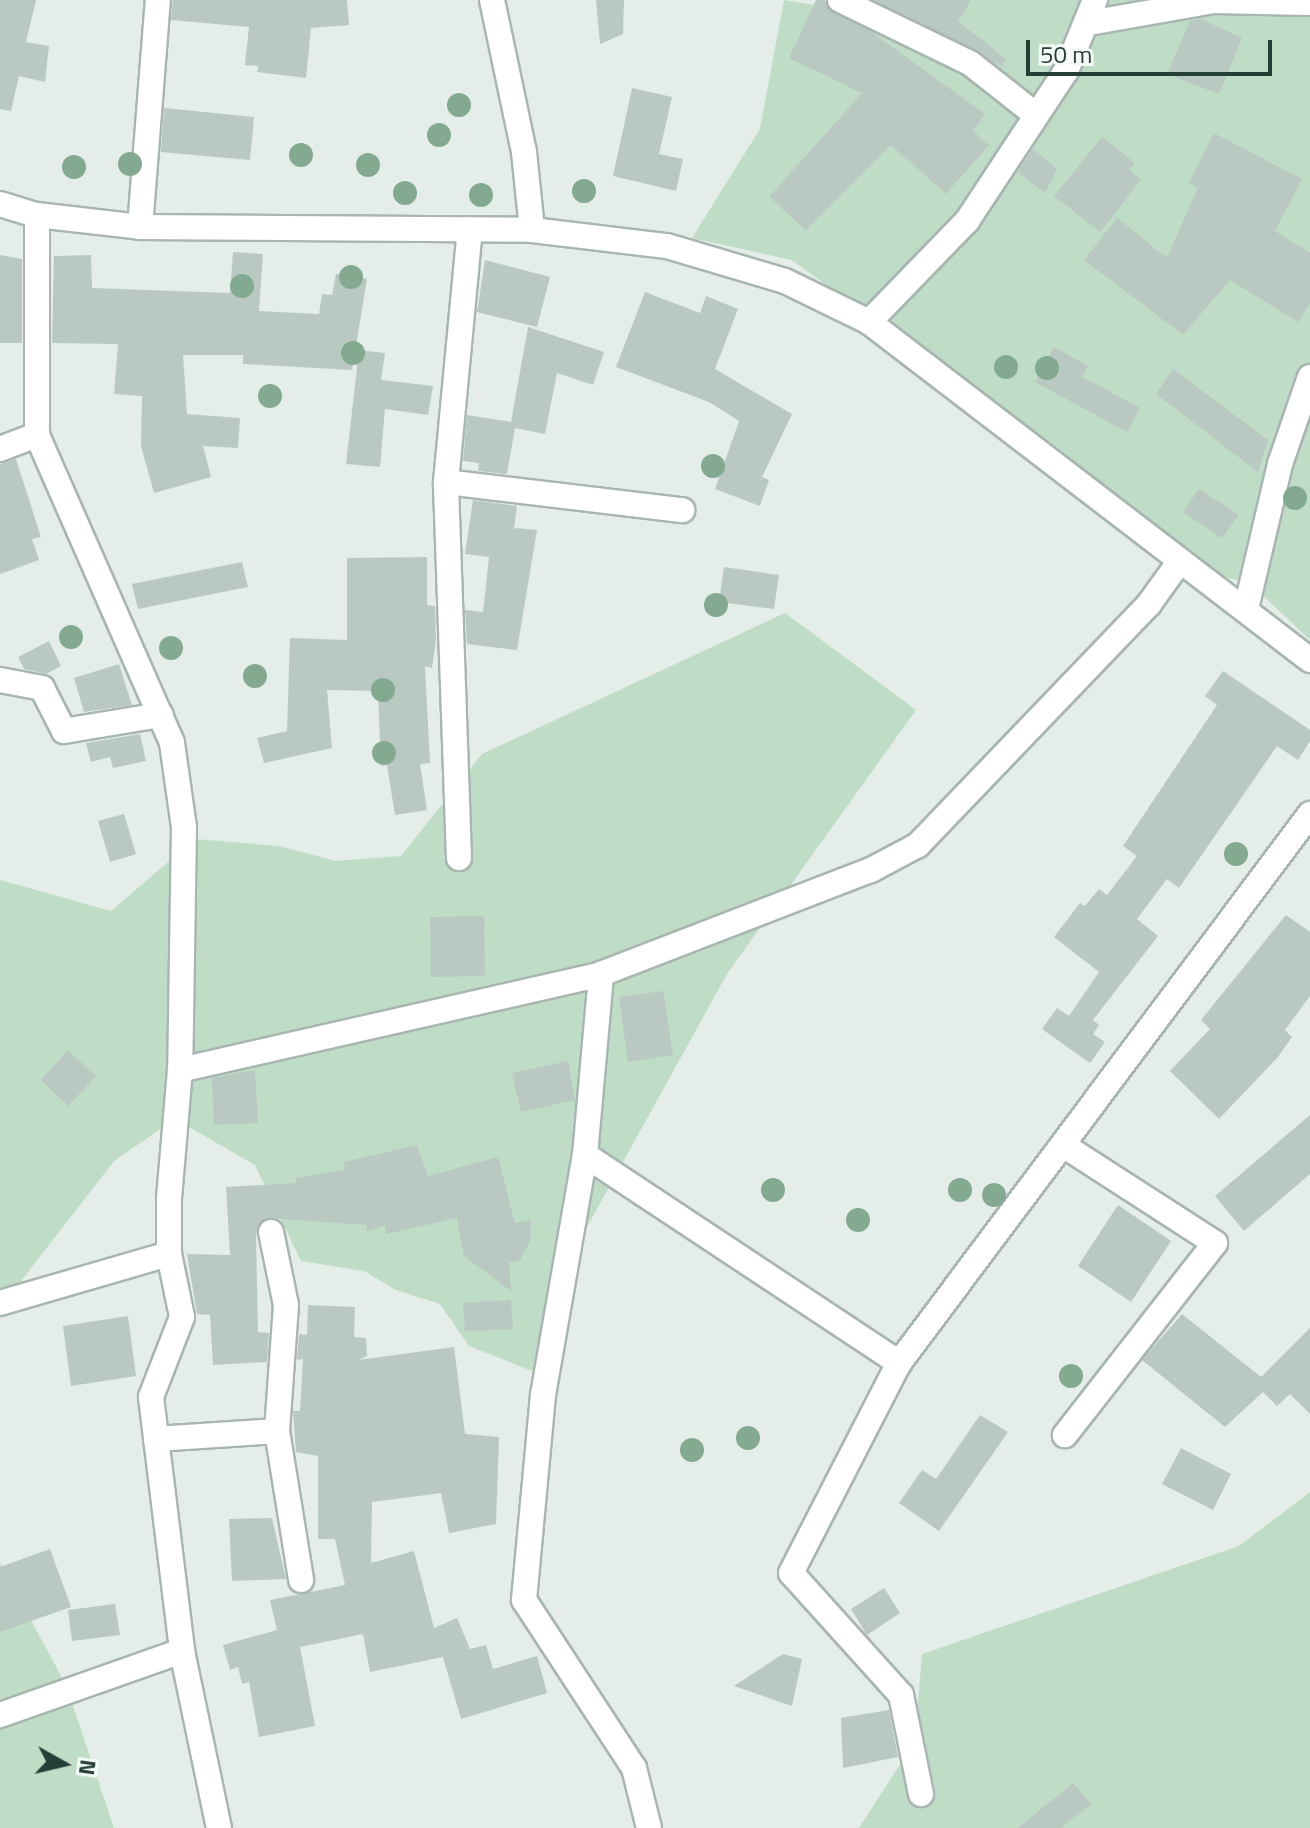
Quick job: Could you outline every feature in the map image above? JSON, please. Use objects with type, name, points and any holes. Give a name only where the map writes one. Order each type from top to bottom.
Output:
[{"type":"street","points":[[140,227],[158,0]]},
{"type":"street","points":[[492,0],[524,152],[532,230]]},
{"type":"street","points":[[840,0],[970,63],[1036,115]]},
{"type":"street","points":[[869,322],[967,221],[1036,115],[1092,11],[1214,1],[1310,3]]},
{"type":"street","points":[[0,204],[37,215],[140,227],[532,230],[667,246],[785,281],[869,322],[1310,660]]},
{"type":"street","points":[[37,215],[37,435],[172,743],[184,827],[180,1070],[169,1254],[182,1317],[151,1397],[182,1651],[219,1828]]},
{"type":"street","points":[[459,858],[446,482],[470,229]]},
{"type":"street","points":[[1246,609],[1280,464],[1310,377]]},
{"type":"street","points":[[0,449],[37,435]]},
{"type":"street","points":[[446,482],[682,510]]},
{"type":"street","points":[[180,1070],[601,974],[871,870],[918,845],[957,812],[985,774],[1149,604],[1180,561]]},
{"type":"street","points":[[0,680],[42,688],[64,731],[161,715]]},
{"type":"street","points":[[921,1794],[901,1695],[791,1573],[899,1363],[1310,814]]},
{"type":"street","points":[[601,974],[585,1155],[543,1395],[524,1600],[634,1768],[649,1828]]},
{"type":"street","points":[[1063,1145],[1215,1243],[1065,1435]]},
{"type":"street","points":[[585,1155],[899,1363]]},
{"type":"street","points":[[271,1232],[286,1305],[277,1431],[301,1580]]},
{"type":"street","points":[[0,1303],[169,1254]]},
{"type":"street","points":[[156,1439],[277,1431]]},
{"type":"street","points":[[0,1715],[182,1651]]},
{"type":"green space","points":[[784,0],[833,8],[837,0],[1310,0],[1310,640],[1251,584],[1225,577],[792,260],[692,238],[760,129]]},
{"type":"green space","points":[[785,613],[916,710],[727,974],[576,1247],[542,1375],[469,1346],[440,1304],[396,1290],[364,1271],[301,1261],[255,1165],[175,1119],[114,1161],[0,1308],[0,880],[111,911],[195,839],[279,846],[336,861],[401,856],[482,754]]},
{"type":"green space","points":[[1310,1492],[1310,1828],[859,1828],[915,1741],[922,1654],[1239,1546]]},
{"type":"green space","points":[[0,1563],[66,1685],[114,1828],[0,1828]]},
{"type":"building","points":[[0,0],[36,0],[26,42],[49,46],[45,82],[19,76],[11,111],[0,109]]},
{"type":"building","points":[[173,0],[347,0],[349,25],[311,28],[306,78],[257,72],[258,66],[245,65],[249,27],[171,20]]},
{"type":"building","points":[[596,0],[624,0],[623,34],[600,44]]},
{"type":"building","points":[[816,0],[825,0],[833,13],[870,31],[985,114],[973,131],[989,145],[946,194],[891,145],[806,230],[769,197],[862,93],[789,58]]},
{"type":"building","points":[[874,0],[971,0],[958,21],[1006,59],[1002,66],[993,62]]},
{"type":"building","points":[[1201,19],[1242,38],[1219,94],[1167,74],[1190,21]]},
{"type":"building","points":[[632,88],[672,97],[659,154],[683,159],[676,191],[613,176]]},
{"type":"building","points":[[164,108],[254,117],[250,160],[161,152]]},
{"type":"building","points":[[1214,133],[1302,179],[1275,231],[1310,253],[1310,303],[1298,322],[1230,280],[1183,335],[1084,260],[1117,218],[1167,258],[1198,188],[1189,183]]},
{"type":"building","points":[[1102,137],[1135,163],[1129,170],[1141,180],[1100,232],[1054,196]]},
{"type":"building","points":[[1033,149],[1057,169],[1045,193],[1018,172]]},
{"type":"building","points":[[233,252],[263,254],[259,311],[319,314],[322,294],[332,295],[336,274],[367,279],[352,370],[243,364],[243,355],[183,355],[187,414],[240,418],[238,448],[203,446],[211,477],[154,493],[141,446],[142,396],[114,394],[118,344],[52,343],[54,256],[91,255],[92,288],[230,293]]},
{"type":"building","points":[[0,255],[22,259],[22,343],[0,343]]},
{"type":"building","points":[[485,260],[550,277],[537,327],[477,312]]},
{"type":"building","points":[[645,292],[700,313],[706,296],[738,309],[715,369],[792,414],[762,477],[769,480],[760,506],[715,489],[739,421],[709,402],[616,367]]},
{"type":"building","points":[[528,327],[604,352],[593,385],[557,373],[545,434],[515,428],[507,474],[478,471],[479,463],[463,461],[467,415],[511,422]]},
{"type":"building","points":[[1054,347],[1088,366],[1082,377],[1140,408],[1127,432],[1035,382]]},
{"type":"building","points":[[359,350],[385,353],[381,380],[433,386],[428,415],[385,409],[380,467],[346,464]]},
{"type":"building","points":[[1173,369],[1268,440],[1258,472],[1156,394]]},
{"type":"building","points":[[16,459],[41,537],[32,539],[39,560],[0,574],[0,464]]},
{"type":"building","points":[[1199,489],[1239,515],[1222,538],[1183,512]]},
{"type":"building","points":[[473,500],[517,506],[514,528],[537,530],[517,650],[467,644],[465,610],[483,612],[489,557],[465,554]]},
{"type":"building","points":[[427,557],[427,605],[435,606],[436,640],[432,668],[425,666],[430,763],[420,764],[427,810],[395,815],[387,765],[381,766],[378,691],[327,690],[332,748],[264,763],[257,738],[287,731],[290,638],[347,640],[347,558]]},
{"type":"building","points":[[242,562],[248,587],[138,609],[132,584]]},
{"type":"building","points":[[724,567],[779,575],[774,609],[719,602]]},
{"type":"building","points":[[49,641],[61,666],[46,674],[24,669],[18,657]]},
{"type":"building","points":[[119,664],[132,705],[84,712],[74,678]]},
{"type":"building","points":[[1223,671],[1310,730],[1310,741],[1298,760],[1277,746],[1179,888],[1167,879],[1137,919],[1158,936],[1093,1020],[1099,1025],[1093,1034],[1105,1042],[1090,1063],[1042,1029],[1057,1008],[1069,1016],[1099,972],[1054,937],[1080,903],[1085,906],[1099,889],[1107,895],[1137,856],[1123,846],[1217,705],[1205,696]]},
{"type":"building","points":[[140,734],[146,761],[113,768],[110,757],[91,762],[86,743]]},
{"type":"building","points":[[124,814],[136,854],[110,862],[98,821]]},
{"type":"building","points":[[1286,915],[1310,932],[1310,996],[1285,1030],[1292,1037],[1278,1057],[1219,1119],[1170,1071],[1210,1029],[1201,1020]]},
{"type":"building","points":[[484,916],[485,976],[431,977],[430,917]]},
{"type":"building","points":[[663,991],[673,1055],[628,1062],[619,997]]},
{"type":"building","points":[[68,1050],[96,1076],[68,1106],[41,1080]]},
{"type":"building","points":[[568,1061],[575,1100],[521,1112],[512,1073]]},
{"type":"building","points":[[255,1070],[258,1123],[214,1125],[212,1078]]},
{"type":"building","points":[[1310,1115],[1310,1174],[1244,1231],[1215,1196]]},
{"type":"building","points":[[417,1145],[428,1176],[498,1157],[515,1223],[531,1220],[531,1239],[520,1260],[509,1263],[511,1291],[464,1256],[457,1218],[386,1234],[385,1226],[367,1231],[366,1225],[267,1218],[256,1234],[258,1332],[269,1333],[267,1362],[213,1365],[210,1315],[197,1314],[187,1254],[230,1255],[226,1187],[296,1183],[296,1178],[345,1170],[343,1162]]},
{"type":"building","points":[[1118,1205],[1171,1241],[1131,1302],[1078,1266]]},
{"type":"building","points":[[511,1300],[513,1329],[465,1331],[463,1303]]},
{"type":"building","points":[[308,1305],[355,1307],[354,1337],[366,1338],[367,1356],[358,1360],[454,1347],[465,1434],[499,1437],[496,1524],[449,1533],[441,1493],[372,1502],[371,1563],[414,1551],[434,1628],[457,1618],[470,1649],[486,1645],[493,1669],[537,1656],[547,1693],[461,1719],[443,1657],[370,1672],[363,1634],[300,1647],[315,1726],[259,1737],[249,1682],[242,1684],[238,1667],[230,1670],[223,1645],[277,1630],[270,1600],[345,1585],[335,1539],[318,1539],[318,1456],[296,1452],[293,1411],[300,1411],[303,1359],[297,1360],[299,1334],[307,1335]]},
{"type":"building","points":[[1182,1314],[1261,1377],[1310,1328],[1310,1414],[1290,1394],[1277,1406],[1263,1392],[1225,1427],[1142,1360]]},
{"type":"building","points":[[128,1316],[136,1376],[71,1386],[63,1326]]},
{"type":"building","points":[[980,1415],[1008,1432],[939,1531],[899,1503],[922,1470],[936,1479]]},
{"type":"building","points":[[1181,1448],[1231,1474],[1213,1510],[1162,1484]]},
{"type":"building","points":[[272,1518],[286,1579],[232,1581],[229,1519]]},
{"type":"building","points":[[50,1549],[71,1607],[0,1632],[0,1567]]},
{"type":"building","points":[[884,1588],[900,1613],[867,1635],[851,1609]]},
{"type":"building","points":[[115,1604],[120,1635],[72,1641],[68,1610]]},
{"type":"building","points":[[783,1654],[802,1659],[792,1706],[734,1686]]},
{"type":"building","points":[[889,1710],[898,1757],[843,1768],[841,1718]]},
{"type":"building","points":[[1073,1783],[1091,1804],[1061,1828],[1018,1828]]}]
